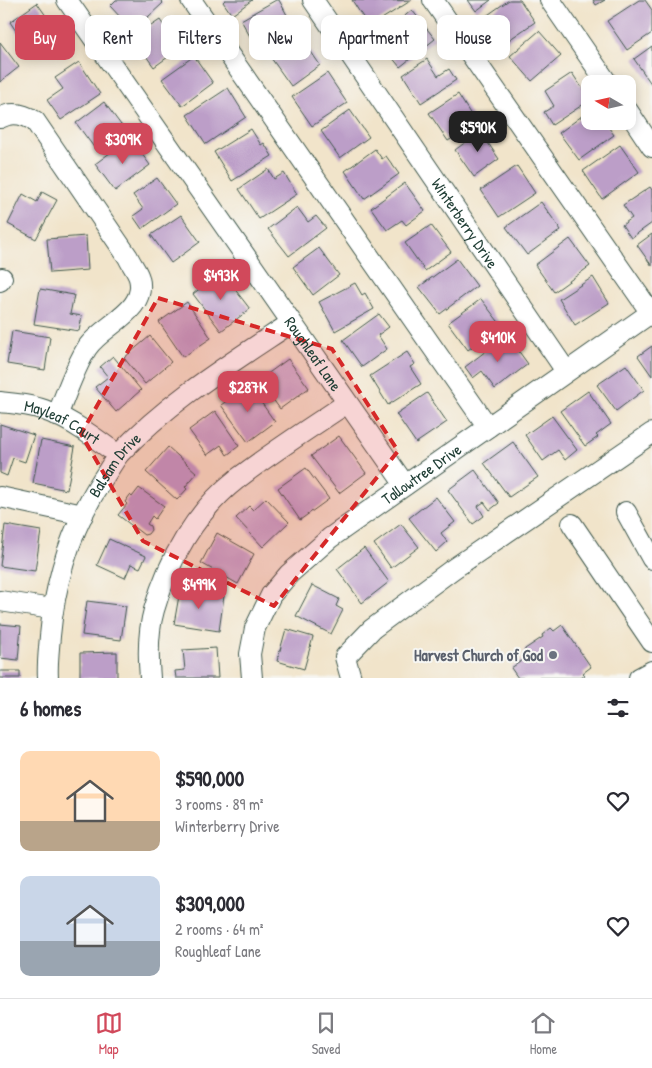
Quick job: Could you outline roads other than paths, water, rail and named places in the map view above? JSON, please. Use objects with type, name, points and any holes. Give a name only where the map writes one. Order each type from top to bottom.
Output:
[{"type":"street","name":"Roughleaf Lane","points":[[67,0],[405,486]]},
{"type":"street","points":[[191,0],[488,427]]},
{"type":"street","name":"Winterberry Drive","points":[[313,0],[566,371]]},
{"type":"street","points":[[433,0],[651,312]]},
{"type":"street","points":[[550,0],[602,75]]},
{"type":"street","points":[[0,118],[15,114],[25,115],[34,121],[112,234],[138,276],[140,294],[136,302],[96,337],[88,347],[80,360],[57,416]]},
{"type":"street","points":[[636,124],[652,147]]},
{"type":"street","name":"Tallowtree Drive","points":[[252,678],[250,654],[255,628],[271,595],[289,574],[330,538],[651,312]]},
{"type":"street","name":"Balsam Drive","points":[[48,678],[47,668],[52,609],[61,569],[73,536],[92,496],[118,456],[198,385],[291,323]]},
{"type":"street","name":"Mayleaf Court","points":[[0,402],[50,412],[94,437],[118,456]]},
{"type":"street","points":[[150,678],[148,655],[154,611],[166,575],[182,543],[200,516],[236,480],[347,403]]},
{"type":"street","points":[[351,678],[344,657],[372,630],[453,569],[652,433]]},
{"type":"street","points":[[0,497],[83,515]]},
{"type":"street","points":[[626,512],[652,558]]},
{"type":"street","points":[[572,524],[652,642]]},
{"type":"street","points":[[0,602],[52,609]]},
{"type":"street","points":[[639,678],[652,670]]},
{"type":"place","name":"Harvest Church of God","points":[[553,655]]}]
